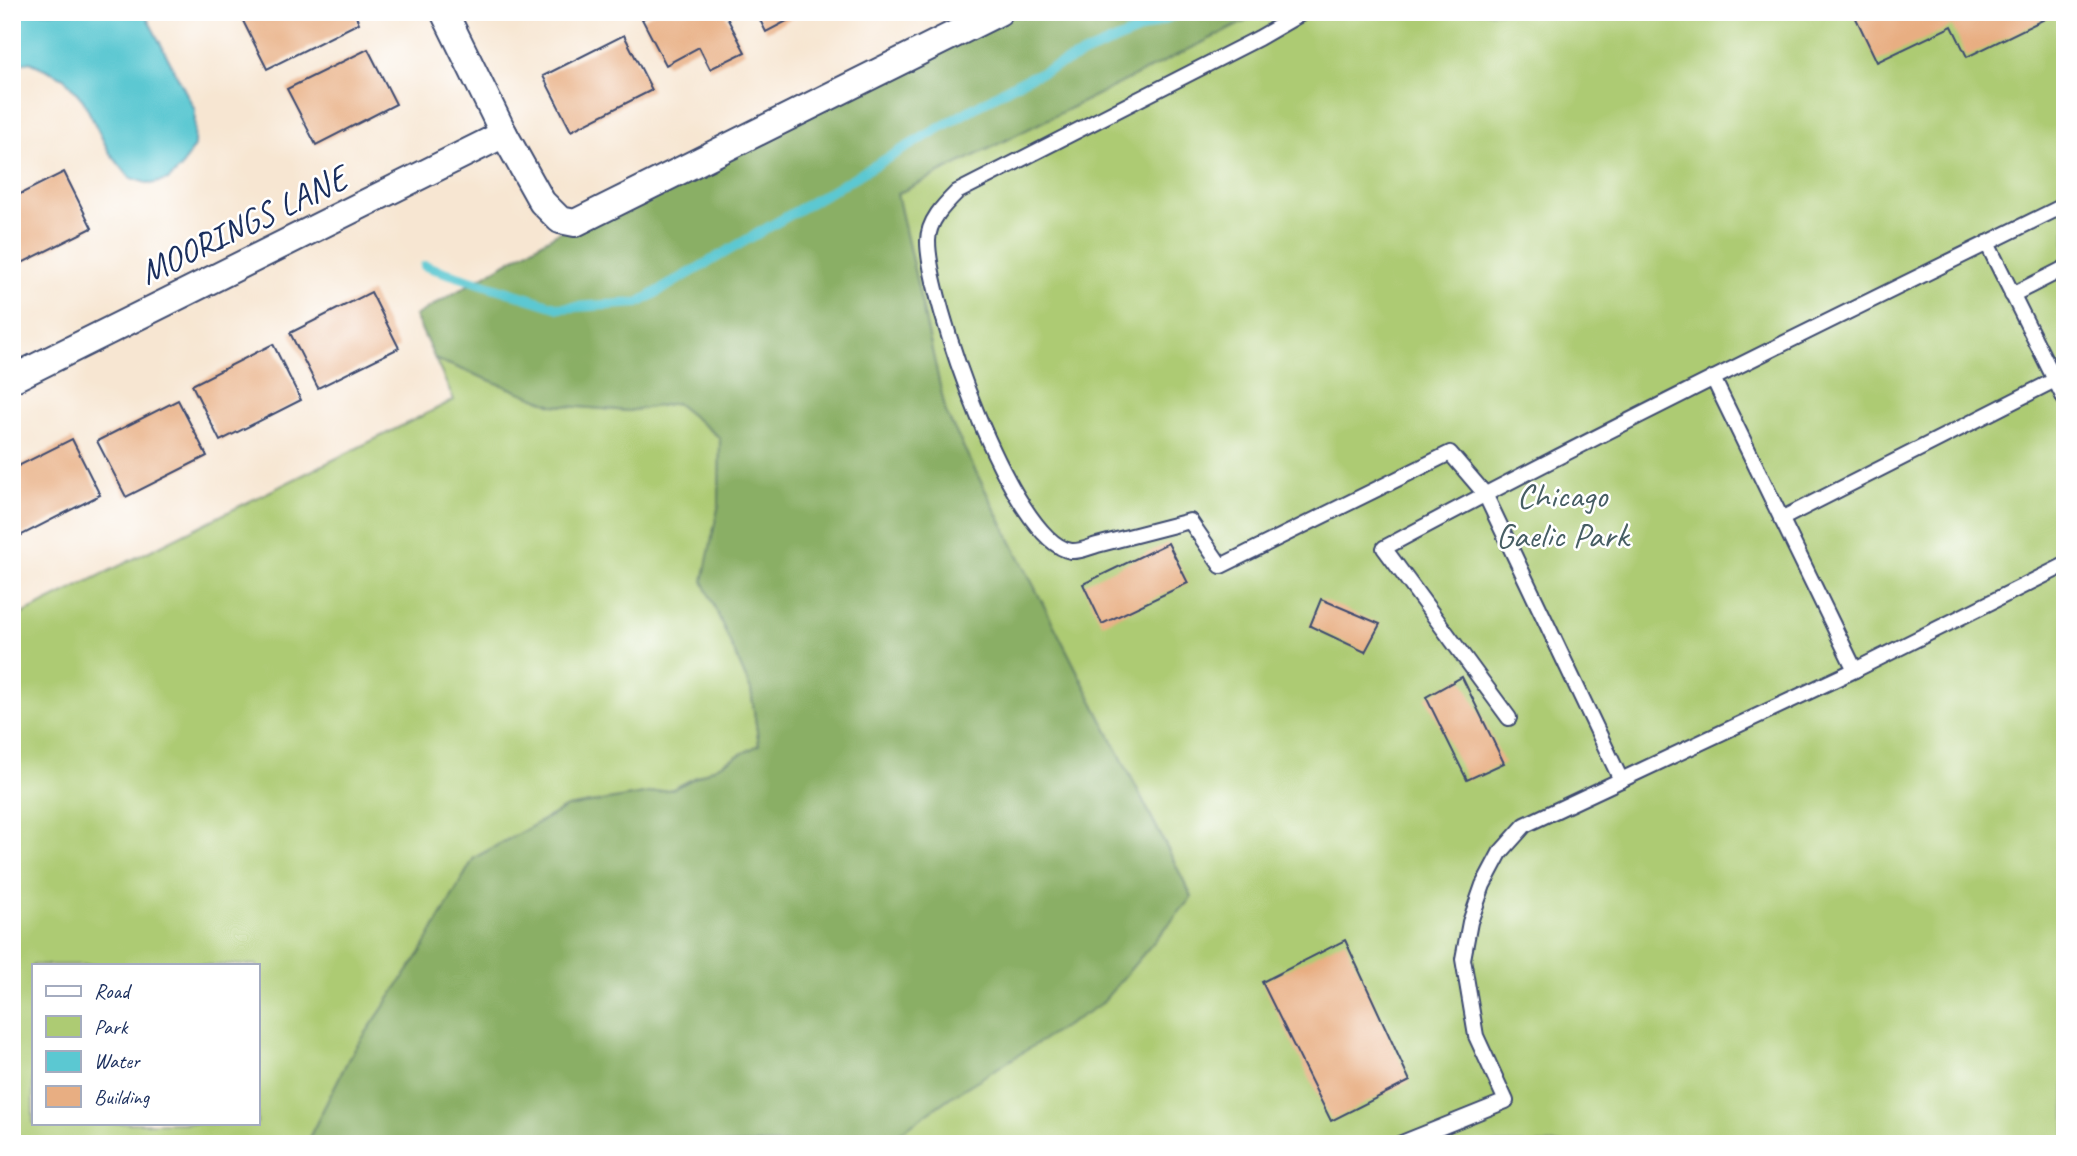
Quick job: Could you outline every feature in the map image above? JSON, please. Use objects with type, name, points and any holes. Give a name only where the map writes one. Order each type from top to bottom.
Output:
[{"type":"street","points":[[444,12],[504,134],[542,202],[560,220],[575,223],[999,12]]},
{"type":"street","name":"MOORINGS LANE","points":[[12,379],[504,134]]},
{"type":"lane","points":[[1304,12],[1259,38],[957,192],[938,212],[928,239],[937,299],[984,432],[1006,478],[1033,522],[1051,542],[1073,551],[1190,521],[1221,566],[1450,453],[1485,494],[1621,780]]},
{"type":"lane","points":[[1509,718],[1384,548],[1713,378],[2065,205]]},
{"type":"lane","points":[[1987,243],[2065,400]]},
{"type":"lane","points":[[2012,295],[2065,268]]},
{"type":"lane","points":[[1713,378],[1855,670]]},
{"type":"lane","points":[[1781,519],[2055,380]]},
{"type":"lane","points":[[1399,1144],[1506,1101],[1476,1036],[1463,959],[1470,922],[1483,885],[1500,853],[1525,825],[1855,670],[2065,565]]},
{"type":"green space","points":[[999,12],[1264,12],[897,194],[946,413],[1192,897],[1101,1004],[949,1098],[884,1144],[306,1144],[349,1058],[421,952],[474,858],[567,807],[673,789],[759,745],[751,690],[703,581],[719,504],[720,438],[676,403],[628,411],[553,405],[435,359],[415,316],[575,223]]},
{"type":"green space","name":"Chicago Gaelic Park","points":[[1264,12],[2065,12],[2065,1144],[884,1144],[949,1098],[1192,897],[946,413],[897,194]]},
{"type":"green space","points":[[435,359],[553,405],[628,411],[676,403],[720,438],[719,504],[704,581],[751,690],[759,745],[673,789],[567,807],[474,858],[421,952],[349,1058],[306,1144],[12,1144],[12,619],[454,400]]},
{"type":"water","points":[[12,12],[144,12],[195,110],[194,146],[181,168],[168,180],[150,184],[130,178],[109,152],[83,100],[64,78],[30,62],[12,65]]},
{"type":"building","points":[[260,12],[354,12],[359,23],[267,69],[243,21]]},
{"type":"building","points":[[655,12],[724,12],[745,52],[710,69],[699,47],[666,65],[642,19]]},
{"type":"building","points":[[756,12],[804,12],[766,32]]},
{"type":"building","points":[[1853,12],[2059,12],[1967,57],[1952,26],[1877,62]]},
{"type":"building","points":[[624,35],[652,90],[571,131],[543,76]]},
{"type":"building","points":[[368,49],[396,104],[316,145],[287,89]]},
{"type":"building","points":[[64,172],[92,228],[12,268],[12,198]]},
{"type":"building","points":[[371,292],[399,348],[318,388],[290,333]]},
{"type":"building","points":[[273,344],[301,400],[220,441],[192,385]]},
{"type":"building","points":[[178,400],[207,456],[126,497],[97,441]]},
{"type":"building","points":[[72,439],[100,495],[20,536],[12,521],[12,469]]},
{"type":"building","points":[[1168,543],[1188,583],[1102,624],[1083,584]]},
{"type":"building","points":[[1321,599],[1380,624],[1365,652],[1310,626]]},
{"type":"building","points":[[1462,677],[1504,763],[1467,780],[1426,697]]},
{"type":"building","points":[[1345,940],[1410,1081],[1331,1121],[1262,982]]},
{"type":"waterway","points":[[425,266],[559,308],[638,303],[1017,83],[1181,12]]}]
